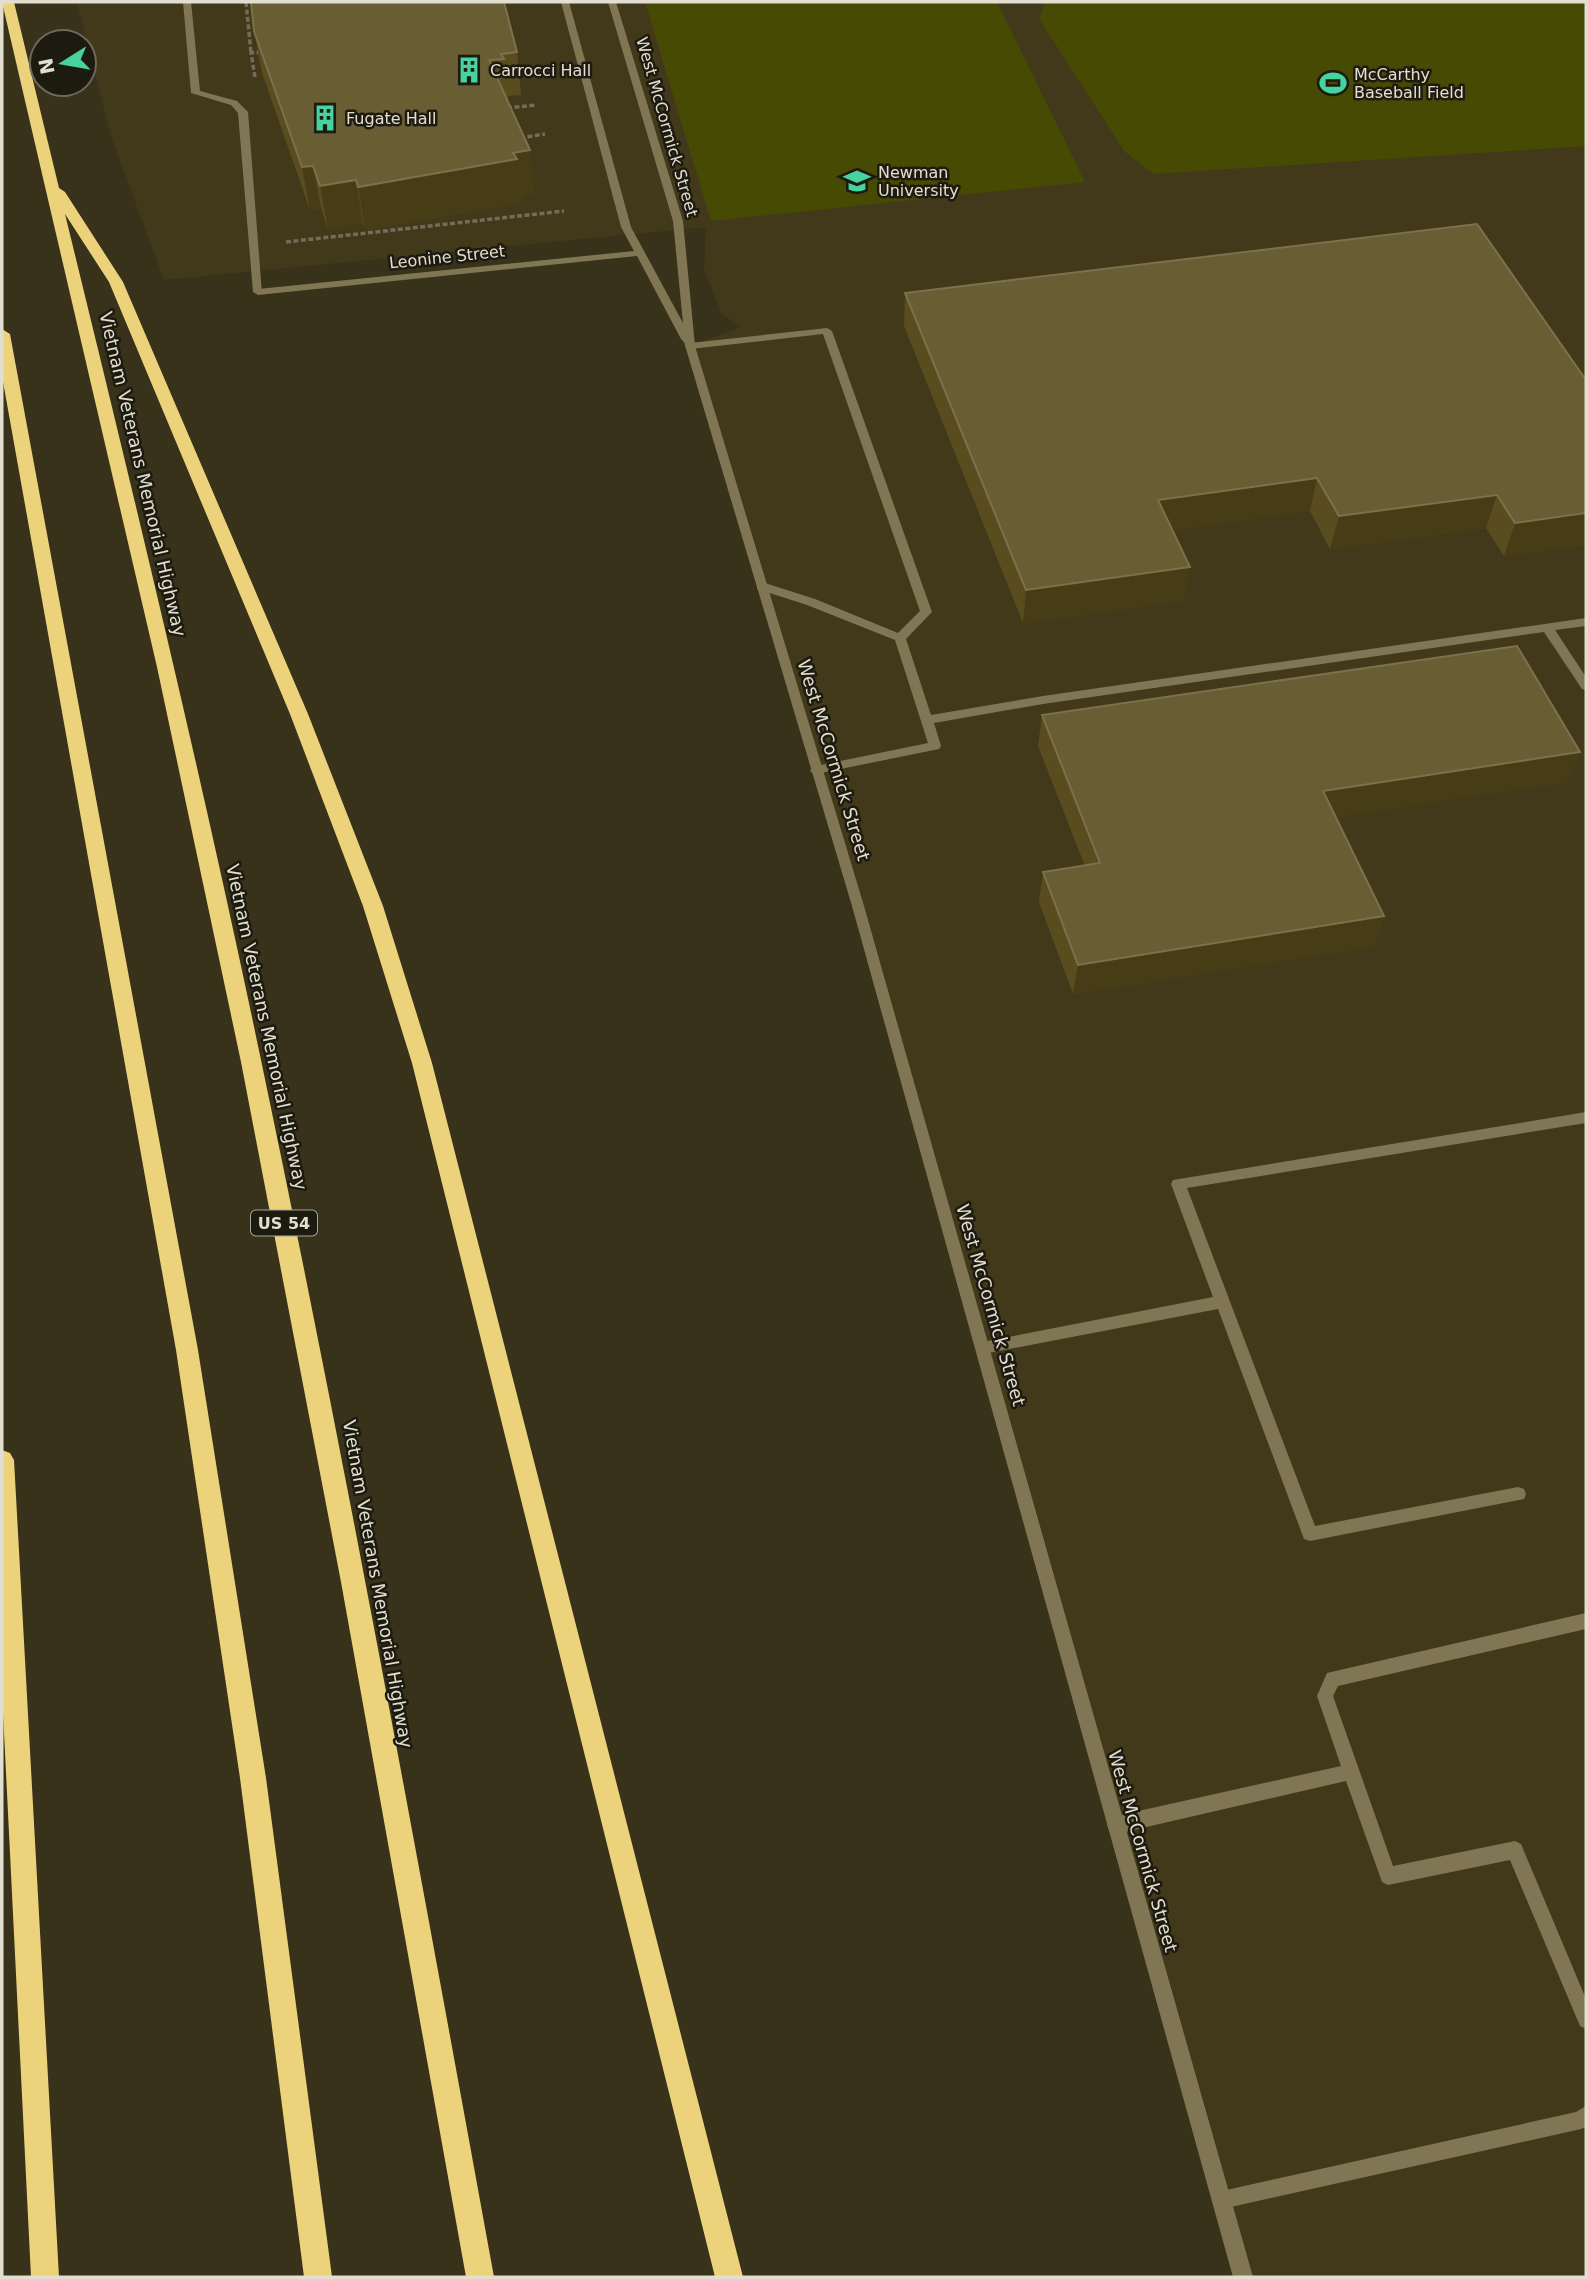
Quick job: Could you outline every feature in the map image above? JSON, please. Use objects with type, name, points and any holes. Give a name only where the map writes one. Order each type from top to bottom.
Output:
[{"type":"highway","name":"Vietnam Veterans Memorial Highway","points":[[7,2],[131,518],[215,887],[317,1384],[480,2277]]},
{"type":"highway","points":[[48,177],[116,282],[304,726],[373,906],[425,1076],[729,2277]]},
{"type":"highway","points":[[2,334],[187,1350],[253,1778],[318,2277]]},
{"type":"highway","points":[[2,1460],[44,2277]]},
{"type":"street","name":"Leonine Street","points":[[187,2],[196,93],[234,103],[243,112],[258,292],[640,253]]},
{"type":"street","name":"West McCormick Street","points":[[565,2],[626,227],[690,346]]},
{"type":"street","name":"West McCormick Street","points":[[612,2],[678,221],[690,346],[858,906],[1243,2277]]},
{"type":"street","points":[[690,346],[827,331],[926,612],[900,638]]},
{"type":"street","points":[[761,586],[811,602],[900,638],[935,746],[816,770]]},
{"type":"street","points":[[927,720],[1043,700],[1586,622]]},
{"type":"street","points":[[1547,628],[1586,686]]},
{"type":"street","points":[[1518,1494],[1310,1534],[1178,1184],[1586,1116]]},
{"type":"street","points":[[983,1348],[1222,1302]]},
{"type":"street","points":[[1586,1621],[1334,1679],[1325,1696],[1388,1876],[1515,1850],[1586,2020]]},
{"type":"street","points":[[1116,1825],[1351,1772]]},
{"type":"street","points":[[1222,2200],[1581,2120],[1586,2115]]},
{"type":"path","points":[[246,2],[256,85]]},
{"type":"path","points":[[251,53],[265,51]]},
{"type":"path","points":[[497,109],[537,105]]},
{"type":"path","points":[[518,138],[545,134]]},
{"type":"path","points":[[281,243],[564,211]]},
{"type":"shaded area","points":[[77,2],[1586,2],[1586,2277],[1248,2277],[690,346],[741,327],[722,314],[704,269],[706,227],[164,280],[111,136],[98,85],[98,28],[84,28]]},
{"type":"shaded area","points":[[645,2],[997,2],[1085,182],[711,221]]},
{"type":"shaded area","name":"McCarthy Baseball Field","points":[[1046,2],[1586,2],[1586,146],[1154,174],[1125,152],[1039,19]]},
{"type":"building","points":[[251,2],[504,2],[517,52],[501,54],[504,59],[489,60],[530,150],[513,153],[517,159],[358,187],[356,180],[320,186],[313,166],[302,167],[254,31]]},
{"type":"building","points":[[1477,224],[1586,380],[1586,513],[1515,523],[1497,495],[1339,516],[1317,478],[1158,500],[1190,567],[1026,590],[905,293]]},
{"type":"building","points":[[1517,646],[1580,752],[1323,791],[1384,916],[1078,965],[1043,872],[1100,863],[1042,715]]},
{"type":"place","name":"Carrocci Hall","points":[[469,70]]},
{"type":"place","name":"McCarthy Baseball Field","points":[[1333,83]]},
{"type":"place","name":"Fugate Hall","points":[[325,118]]},
{"type":"place","name":"Newman University","points":[[857,181]]}]
